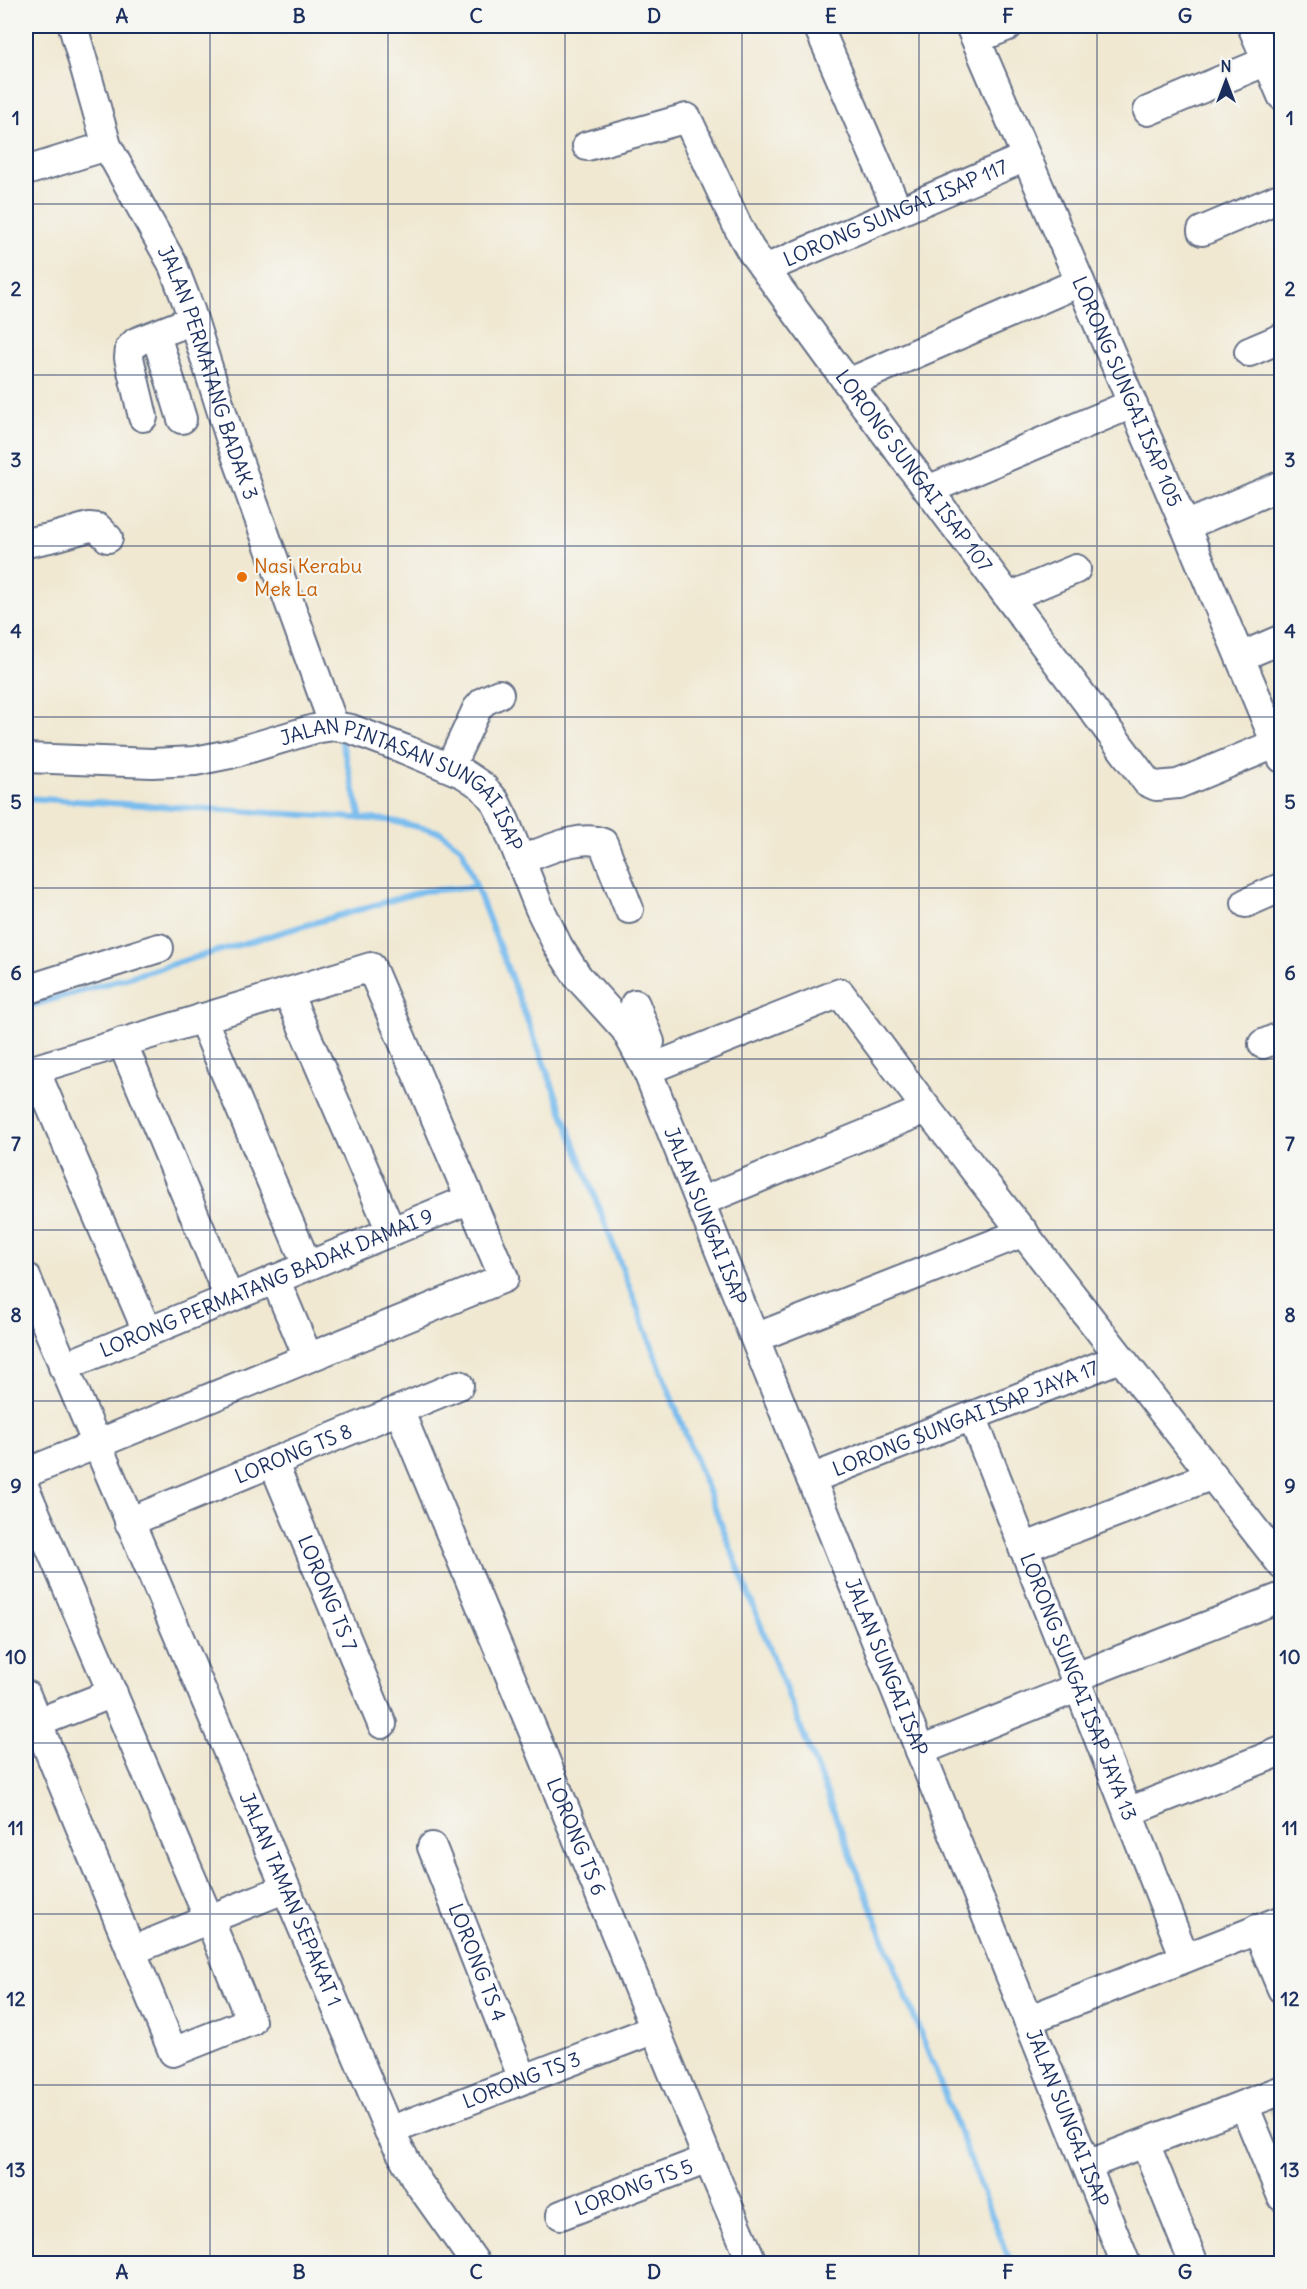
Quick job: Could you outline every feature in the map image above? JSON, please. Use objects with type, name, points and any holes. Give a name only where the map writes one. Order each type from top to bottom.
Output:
[{"type":"street","name":"JALAN PERMATANG BADAK 3","points":[[73,26],[107,146],[172,264],[193,320],[231,441],[334,726]]},
{"type":"street","points":[[819,26],[898,211]]},
{"type":"street","points":[[973,32],[1008,26]]},
{"type":"street","points":[[1252,26],[1281,96]]},
{"type":"street","name":"LORONG SUNGAI ISAP 105","points":[[973,32],[1185,526],[1278,751]]},
{"type":"street","points":[[1149,111],[1267,61]]},
{"type":"street","name":"LORONG SUNGAI ISAP 107","points":[[587,146],[687,118],[738,226],[765,269],[1140,776],[1156,786],[1178,784],[1278,751]]},
{"type":"street","points":[[26,171],[107,146]]},
{"type":"street","name":"LORONG SUNGAI ISAP 117","points":[[765,269],[1026,157]]},
{"type":"street","points":[[1202,231],[1281,197]]},
{"type":"street","points":[[848,383],[1080,282]]},
{"type":"street","points":[[143,417],[129,358],[130,348],[136,342],[193,320]]},
{"type":"street","points":[[156,335],[182,419]]},
{"type":"street","points":[[1249,352],[1281,338]]},
{"type":"street","points":[[928,490],[1132,404]]},
{"type":"street","points":[[1185,526],[1281,485]]},
{"type":"street","points":[[26,543],[89,527],[98,528],[108,538]]},
{"type":"street","points":[[1009,597],[1076,569]]},
{"type":"street","points":[[1240,657],[1281,639]]},
{"type":"street","points":[[450,767],[477,709],[484,702],[499,694]]},
{"type":"street","name":"JALAN PINTASAN SUNGAI ISAP","points":[[26,758],[152,763],[195,761],[242,751],[314,729],[334,726],[351,729],[450,767],[482,786],[495,801],[539,907],[558,946],[578,977],[625,1029],[644,1064]]},
{"type":"street","points":[[520,860],[581,839],[593,839],[603,843],[629,909]]},
{"type":"street","points":[[1246,903],[1281,887]]},
{"type":"street","points":[[26,990],[159,948]]},
{"type":"street","points":[[26,1473],[504,1278],[371,967],[30,1071],[147,1331]]},
{"type":"street","points":[[288,993],[391,1231]]},
{"type":"street","points":[[644,1064],[840,993],[927,1109],[1281,1564]]},
{"type":"street","points":[[634,1004],[650,1042],[644,1064]]},
{"type":"street","points":[[202,1018],[307,1265]]},
{"type":"street","points":[[122,1042],[229,1298]]},
{"type":"street","name":"JALAN SUNGAI ISAP","points":[[644,1064],[1126,2264]]},
{"type":"street","points":[[700,1202],[927,1109]]},
{"type":"street","name":"LORONG PERMATANG BADAK DAMAI 9","points":[[63,1367],[470,1199]]},
{"type":"street","points":[[754,1338],[1024,1232]]},
{"type":"street","name":"JALAN TAMAN SEPAKAT 1","points":[[26,1277],[284,1889],[389,2131],[417,2181],[476,2264]]},
{"type":"street","points":[[275,1279],[308,1357]]},
{"type":"street","name":"LORONG SUNGAI ISAP JAYA 17","points":[[811,1479],[1120,1358]]},
{"type":"street","name":"LORONG TS 8","points":[[129,1522],[459,1385]]},
{"type":"street","name":"LORONG TS 6","points":[[399,1410],[753,2264]]},
{"type":"street","name":"LORONG SUNGAI ISAP JAYA 13","points":[[972,1416],[1185,1958]]},
{"type":"street","name":"LORONG TS 7","points":[[273,1462],[382,1724]]},
{"type":"street","points":[[1023,1548],[1213,1475]]},
{"type":"street","points":[[26,1491],[113,1694],[209,1919],[251,2021],[173,2052],[29,1704],[113,1694]]},
{"type":"street","points":[[920,1751],[1077,1682],[1281,1597]]},
{"type":"street","points":[[1128,1812],[1281,1751]]},
{"type":"street","name":"LORONG TS 4","points":[[432,1847],[524,2079]]},
{"type":"street","points":[[131,1951],[284,1889]]},
{"type":"street","points":[[1028,2020],[1269,1924],[1281,1989]]},
{"type":"street","name":"LORONG TS 3","points":[[389,2131],[655,2029]]},
{"type":"street","points":[[1087,2165],[1281,2090]]},
{"type":"street","points":[[1244,2105],[1281,2197]]},
{"type":"street","points":[[1145,2143],[1194,2264]]},
{"type":"street","name":"LORONG TS 5","points":[[561,2215],[708,2159]]},
{"type":"green space","points":[[1281,2097],[1281,2135],[1268,2102]]},
{"type":"waterway","points":[[340,735],[361,818]]},
{"type":"waterway","points":[[26,798],[388,820],[440,832],[462,849],[674,1404],[1011,2264]]},
{"type":"waterway","points":[[26,1007],[423,891],[476,887]]},
{"type":"place","name":"Nasi Kerabu Mek La","points":[[242,577]]}]
